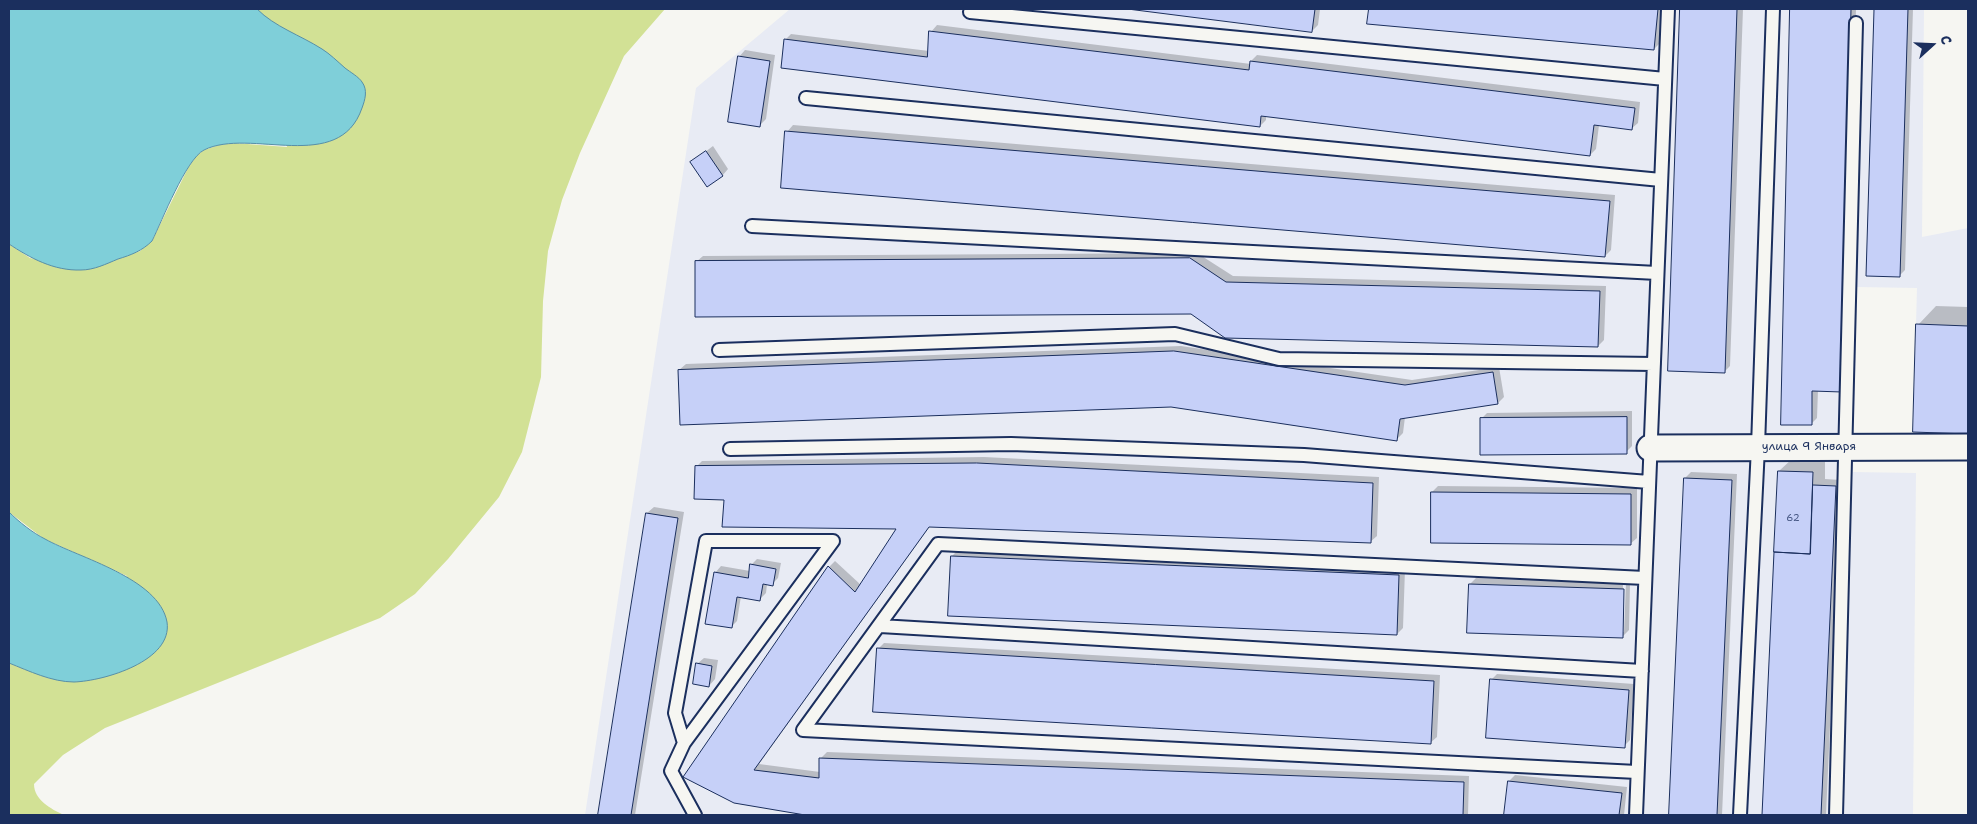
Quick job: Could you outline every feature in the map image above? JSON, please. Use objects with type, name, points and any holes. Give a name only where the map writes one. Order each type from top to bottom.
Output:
[{"type":"street","name":"улица 9 Января","points":[[1650,448],[1968,447]]},
{"type":"lane","points":[[1636,815],[1668,9]]},
{"type":"lane","points":[[1740,815],[1758,447],[1773,9]]},
{"type":"lane","points":[[970,12],[1665,79]]},
{"type":"lane","points":[[1836,815],[1856,23]]},
{"type":"lane","points":[[806,98],[1661,180]]},
{"type":"lane","points":[[752,226],[1658,273]]},
{"type":"lane","points":[[719,350],[1175,334],[1279,359],[1654,364]]},
{"type":"lane","points":[[730,449],[1011,444],[1304,456],[1649,482]]},
{"type":"lane","points":[[684,743],[675,713],[706,541],[833,541],[684,743],[670,770],[695,815]]},
{"type":"lane","points":[[1637,772],[803,730],[938,544],[1645,578]]},
{"type":"lane","points":[[880,626],[1642,671]]},
{"type":"shaded area","points":[[790,9],[1924,9],[1922,237],[1968,228],[1968,434],[1913,432],[1917,288],[1857,287],[1853,472],[1916,473],[1913,815],[585,815],[696,88]]},
{"type":"green space","points":[[257,9],[665,9],[624,56],[580,153],[562,200],[548,251],[543,301],[541,377],[522,452],[499,497],[448,559],[415,594],[380,618],[105,728],[63,755],[34,784],[40,799],[49,807],[64,815],[9,815],[9,663],[51,679],[127,576],[44,539],[9,512],[9,244],[30,258],[81,270],[96,267],[140,251],[152,241],[188,168],[197,155],[204,150],[234,143],[287,147],[266,18]]},
{"type":"water","points":[[9,9],[257,9],[280,26],[325,51],[359,78],[365,88],[364,102],[350,128],[334,140],[314,145],[292,146],[245,143],[223,144],[204,150],[197,156],[182,177],[152,241],[132,254],[91,269],[71,270],[52,266],[34,259],[9,244]]},
{"type":"water","points":[[9,512],[40,537],[116,571],[134,581],[149,593],[161,607],[167,622],[166,636],[159,648],[148,658],[134,666],[118,673],[87,681],[66,682],[57,680],[41,676],[9,663]]},
{"type":"building","points":[[1128,9],[1315,9],[1312,32]]},
{"type":"building","points":[[1369,9],[1658,9],[1654,50],[1367,24]]},
{"type":"building","points":[[1680,9],[1737,9],[1725,373],[1668,371]]},
{"type":"building","points":[[1790,9],[1851,9],[1842,392],[1812,391],[1812,425],[1781,425]]},
{"type":"building","points":[[1867,9],[1908,9],[1900,277],[1866,276],[1874,10]]},
{"type":"building","points":[[929,31],[1249,70],[1250,61],[1635,108],[1632,130],[1594,125],[1590,156],[1261,116],[1260,127],[781,68],[784,39],[927,57]]},
{"type":"building","points":[[738,56],[770,61],[760,127],[728,122]]},
{"type":"building","points":[[785,131],[1610,201],[1605,257],[781,188]]},
{"type":"building","points":[[706,151],[723,176],[707,187],[690,162]]},
{"type":"building","points":[[1190,258],[1226,282],[1600,291],[1598,347],[1225,338],[1191,314],[695,317],[695,261]]},
{"type":"building","points":[[1916,324],[1968,326],[1968,434],[1913,432]]},
{"type":"building","points":[[1174,351],[1405,385],[1493,372],[1498,404],[1400,419],[1397,441],[1171,407],[680,425],[678,370]]},
{"type":"building","points":[[1627,417],[1627,454],[1480,455],[1480,418]]},
{"type":"building","points":[[977,463],[1373,483],[1371,543],[929,527],[754,770],[819,778],[819,758],[1464,782],[1463,815],[805,815],[734,803],[683,777],[828,566],[855,592],[896,529],[722,527],[724,500],[694,499],[695,466]]},
{"type":"building","points":[[1778,471],[1813,472],[1810,554],[1774,552]]},
{"type":"building","points":[[1684,478],[1732,480],[1717,815],[1669,815]]},
{"type":"building","points":[[1813,485],[1836,486],[1821,815],[1762,815],[1774,552],[1810,554]]},
{"type":"building","points":[[1431,492],[1631,494],[1631,545],[1431,543]]},
{"type":"building","points":[[646,513],[678,518],[631,815],[598,815]]},
{"type":"building","points":[[951,556],[1399,575],[1397,635],[948,616]]},
{"type":"building","points":[[750,564],[776,569],[773,586],[763,584],[760,601],[737,597],[732,628],[705,624],[714,572],[748,578]]},
{"type":"building","points":[[1469,584],[1624,589],[1623,638],[1467,633]]},
{"type":"building","points":[[877,648],[1434,681],[1431,744],[873,712]]},
{"type":"building","points":[[696,663],[712,666],[709,687],[693,684]]},
{"type":"building","points":[[1490,679],[1629,690],[1625,748],[1486,738]]},
{"type":"building","points":[[1508,781],[1622,793],[1619,815],[1504,815]]}]
